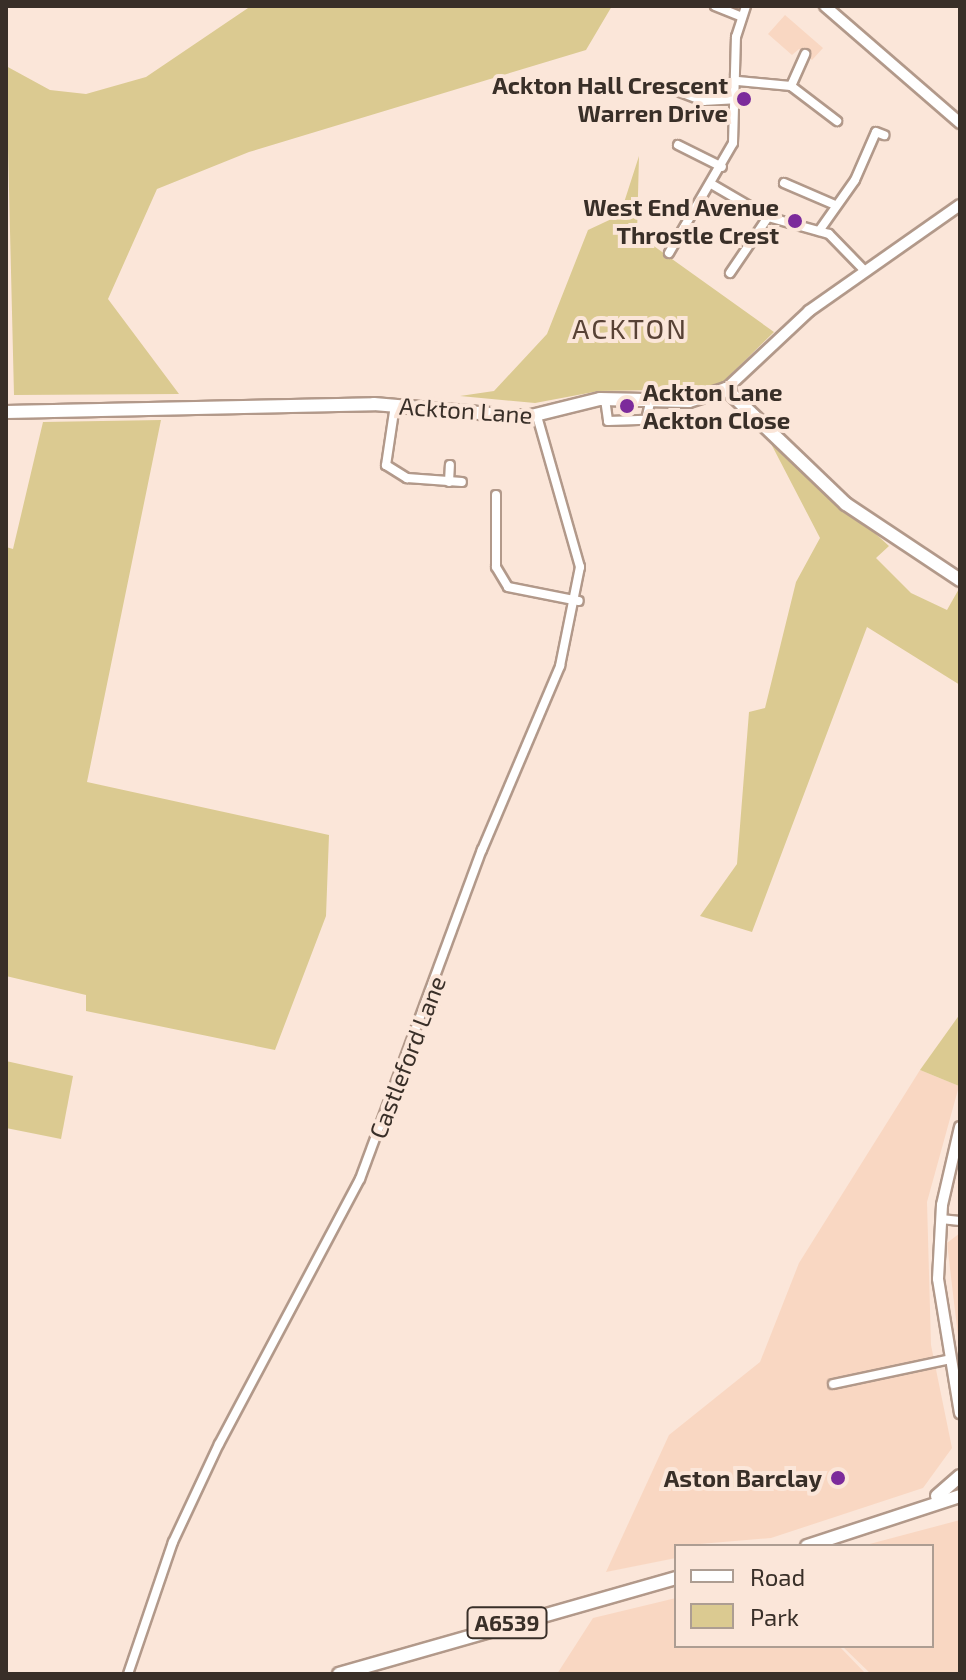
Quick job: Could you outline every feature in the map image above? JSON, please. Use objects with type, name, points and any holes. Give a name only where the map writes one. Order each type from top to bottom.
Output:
[{"type":"main road","name":"Ackton Lane","points":[[6,412],[395,405],[537,416],[605,399],[712,398],[726,389]]},
{"type":"main road","points":[[726,389],[846,504],[960,580]]},
{"type":"main road","points":[[924,1503],[960,1476]]},
{"type":"main road","points":[[812,1544],[924,1503],[960,1496]]},
{"type":"main road","name":"A6539","points":[[339,1674],[674,1579]]},
{"type":"street","points":[[715,6],[740,16]]},
{"type":"street","points":[[669,253],[722,167],[739,99],[740,16],[746,6]]},
{"type":"street","points":[[825,6],[960,123]]},
{"type":"street","points":[[791,86],[805,54]]},
{"type":"street","points":[[738,81],[791,86],[837,121]]},
{"type":"street","points":[[680,92],[703,101],[739,99]]},
{"type":"street","points":[[819,231],[876,132],[884,135]]},
{"type":"street","points":[[678,145],[722,167]]},
{"type":"street","points":[[784,183],[835,205]]},
{"type":"street","points":[[713,185],[768,217],[819,231],[843,243],[865,271]]},
{"type":"street","name":"Ackton Lane","points":[[726,389],[809,311],[958,204]]},
{"type":"street","points":[[730,273],[768,217]]},
{"type":"street","points":[[605,399],[608,421],[646,420],[651,399]]},
{"type":"street","points":[[395,405],[386,465],[407,478],[462,482]]},
{"type":"street","name":"Castleford Lane","points":[[128,1674],[205,1472],[360,1179],[579,601],[578,549],[544,460],[537,416]]},
{"type":"street","points":[[449,482],[450,465]]},
{"type":"street","points":[[496,495],[496,567],[508,587],[579,601]]},
{"type":"street","points":[[960,1127],[941,1219],[946,1360],[960,1413]]},
{"type":"street","points":[[941,1219],[960,1221]]},
{"type":"street","points":[[833,1384],[946,1360]]},
{"type":"shaded area","points":[[785,15],[823,48],[812,60],[799,49],[792,55],[768,34]]},
{"type":"shaded area","points":[[920,1070],[959,1086],[927,1202],[931,1345],[952,1448],[923,1488],[771,1538],[674,1544],[674,1558],[606,1572],[669,1435],[760,1362],[799,1263]]},
{"type":"shaded area","points":[[960,1233],[960,1353],[947,1243]]},
{"type":"shaded area","points":[[960,1520],[960,1674],[871,1674],[844,1648],[934,1648],[934,1544],[870,1544]]},
{"type":"shaded area","points":[[674,1598],[674,1648],[841,1648],[866,1674],[557,1674],[593,1618]]},
{"type":"green space","points":[[251,6],[612,6],[586,50],[249,152],[157,189],[108,299],[179,394],[14,395],[6,66],[50,90],[86,94],[146,77]]},
{"type":"green space","points":[[639,156],[637,234],[774,332],[716,389],[599,391],[535,403],[460,396],[494,391],[547,334],[588,230],[620,215]]},
{"type":"green space","points":[[161,420],[87,782],[329,835],[326,916],[275,1050],[86,1011],[86,995],[6,976],[6,547],[13,549],[43,422]]},
{"type":"green space","points":[[766,434],[889,546],[876,558],[911,593],[947,610],[960,587],[960,685],[867,627],[752,932],[700,916],[737,864],[749,712],[765,708],[796,582],[820,538]]},
{"type":"green space","points":[[960,1014],[960,1085],[959,1086],[920,1070]]},
{"type":"green space","points":[[6,1061],[73,1076],[61,1139],[6,1128]]},
{"type":"place","name":"Ackton Hall Crescent Warren Drive","points":[[744,99]]},
{"type":"place","name":"West End Avenue Throstle Crest","points":[[795,221]]},
{"type":"place","name":"Ackton Lane Ackton Close","points":[[627,406]]},
{"type":"place","name":"Aston Barclay","points":[[838,1478]]},
{"type":"district","name":"ACKTON","points":[[630,328]]}]
